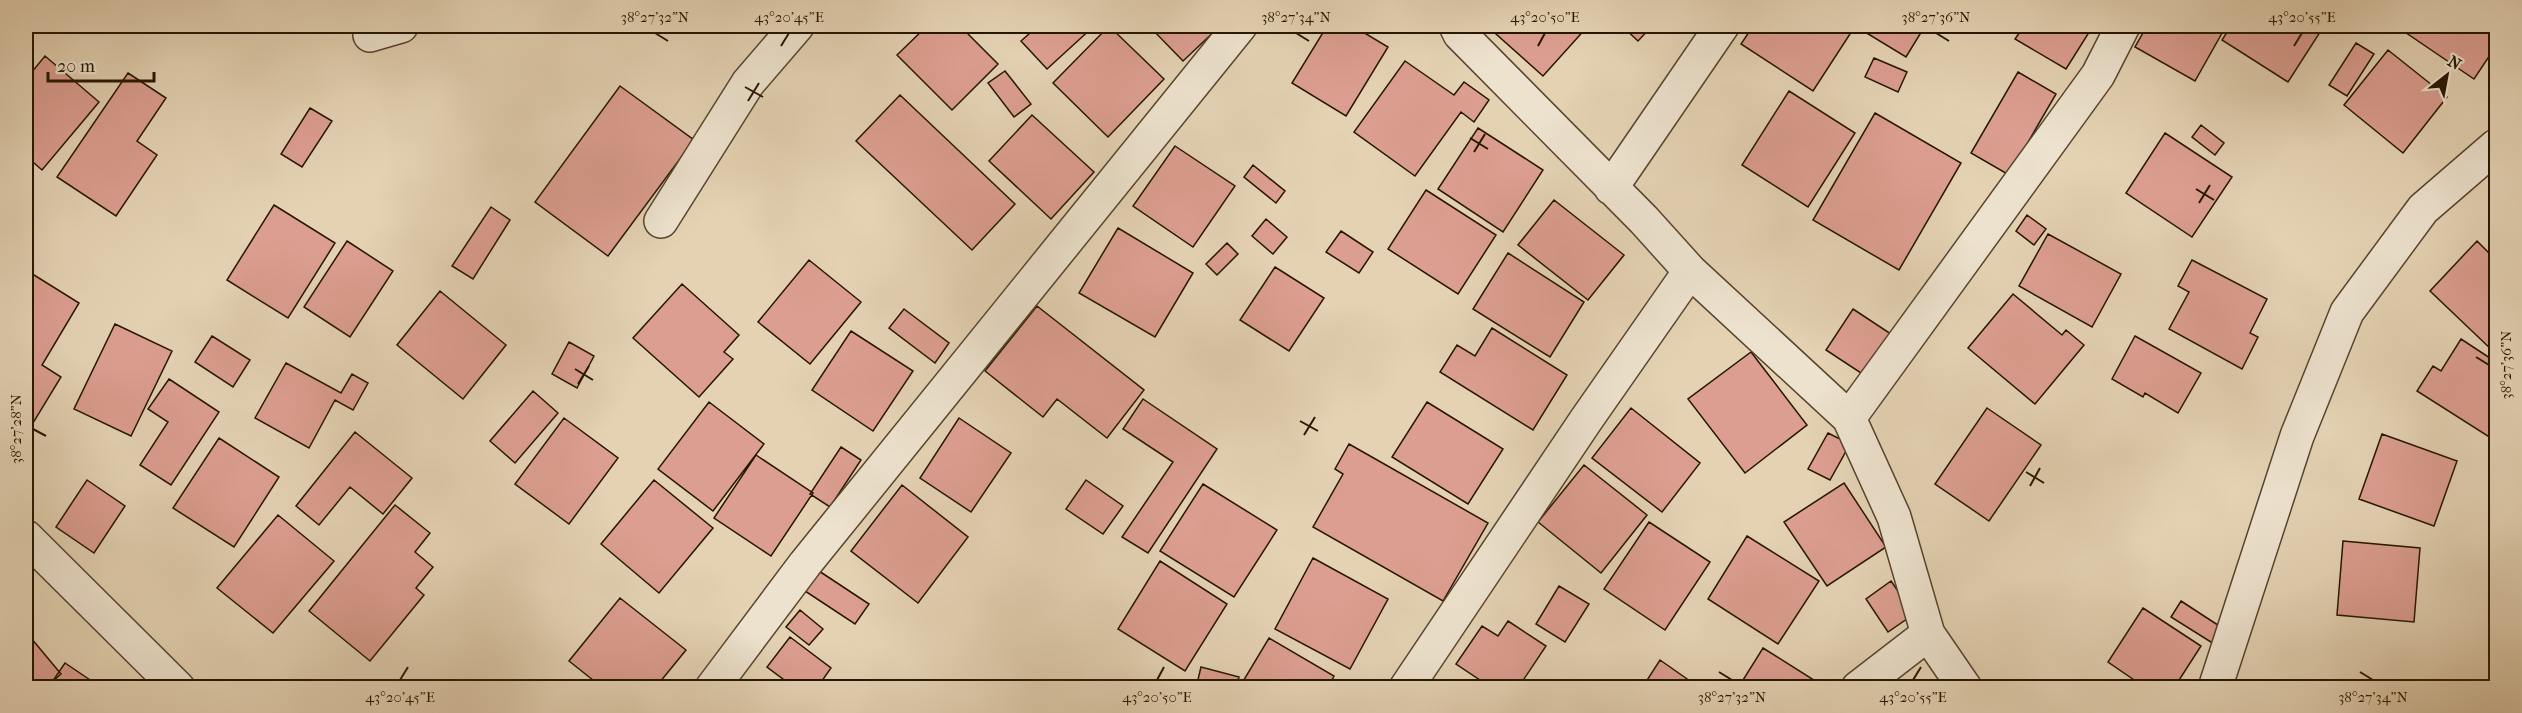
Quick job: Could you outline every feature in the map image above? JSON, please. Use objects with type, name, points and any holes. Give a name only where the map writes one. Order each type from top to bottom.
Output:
[{"type":"street","points":[[370,35],[401,26]]},
{"type":"street","points":[[661,221],[748,83],[796,26]]},
{"type":"street","points":[[712,687],[806,564],[1240,26]]},
{"type":"street","points":[[1456,26],[1460,34],[1644,220],[1690,271],[1849,418],[1894,518],[1928,634],[1965,687]]},
{"type":"street","points":[[1611,188],[1722,26]]},
{"type":"street","points":[[1849,418],[2098,75],[2123,26]]},
{"type":"street","points":[[2215,687],[2297,436],[2346,312],[2423,209],[2496,146]]},
{"type":"street","points":[[1407,687],[1579,429],[1690,271]]},
{"type":"street","points":[[26,537],[178,687]]},
{"type":"street","points":[[1858,687],[1928,634]]},
{"type":"building","points":[[927,26],[960,26],[998,64],[952,110],[897,55]]},
{"type":"building","points":[[1038,26],[1094,26],[1047,69],[1021,41]]},
{"type":"building","points":[[1109,26],[1164,79],[1108,137],[1053,83]]},
{"type":"building","points":[[1149,26],[1220,26],[1183,61]]},
{"type":"building","points":[[1327,26],[1353,26],[1388,47],[1346,116],[1292,83]]},
{"type":"building","points":[[1487,26],[1588,26],[1543,76]]},
{"type":"building","points":[[1622,26],[1652,26],[1638,41]]},
{"type":"building","points":[[1753,26],[1836,26],[1850,34],[1813,91],[1741,44]]},
{"type":"building","points":[[1855,26],[1925,26],[1906,57]]},
{"type":"building","points":[[2024,26],[2093,26],[2066,69],[2015,39]]},
{"type":"building","points":[[2147,26],[2226,26],[2195,81],[2135,47]]},
{"type":"building","points":[[2231,26],[2324,26],[2288,82],[2222,40]]},
{"type":"building","points":[[2396,26],[2496,26],[2496,46],[2474,79]]},
{"type":"building","points":[[2356,43],[2374,54],[2347,96],[2329,85]]},
{"type":"building","points":[[2388,50],[2447,97],[2403,153],[2344,105]]},
{"type":"building","points":[[45,56],[99,102],[42,170],[26,156],[26,79]]},
{"type":"building","points":[[1874,58],[1907,72],[1898,92],[1865,77]]},
{"type":"building","points":[[1405,61],[1454,95],[1464,82],[1489,100],[1474,122],[1461,112],[1415,176],[1354,132]]},
{"type":"building","points":[[1005,71],[1031,104],[1014,117],[988,83]]},
{"type":"building","points":[[2018,72],[2056,94],[2009,175],[1971,153]]},
{"type":"building","points":[[128,73],[166,98],[137,141],[157,155],[116,216],[57,177]]},
{"type":"building","points":[[620,86],[694,140],[608,256],[535,202]]},
{"type":"building","points":[[1789,91],[1855,133],[1808,207],[1742,165]]},
{"type":"building","points":[[900,95],[1015,204],[972,250],[856,141]]},
{"type":"building","points":[[310,108],[332,121],[302,167],[281,154]]},
{"type":"building","points":[[1875,113],[1961,163],[1899,270],[1813,220]]},
{"type":"building","points":[[1032,115],[1094,172],[1051,219],[989,161]]},
{"type":"building","points":[[2201,125],[2224,143],[2215,155],[2192,137]]},
{"type":"building","points":[[1478,128],[1543,170],[1503,232],[1438,189]]},
{"type":"building","points":[[2165,133],[2232,177],[2192,237],[2126,193]]},
{"type":"building","points":[[1175,146],[1235,186],[1193,247],[1133,206]]},
{"type":"building","points":[[1253,165],[1285,191],[1276,203],[1244,177]]},
{"type":"building","points":[[1426,190],[1496,235],[1458,294],[1388,249]]},
{"type":"building","points":[[1554,200],[1624,255],[1588,300],[1518,245]]},
{"type":"building","points":[[274,205],[335,243],[288,318],[227,280]]},
{"type":"building","points":[[491,207],[510,220],[473,279],[452,266]]},
{"type":"building","points":[[2027,215],[2046,229],[2034,245],[2016,231]]},
{"type":"building","points":[[1266,219],[1287,237],[1273,254],[1252,236]]},
{"type":"building","points":[[1118,228],[1193,273],[1155,337],[1079,293]]},
{"type":"building","points":[[1341,231],[1373,252],[1359,273],[1326,252]]},
{"type":"building","points":[[2048,234],[2121,274],[2092,327],[2019,286]]},
{"type":"building","points":[[347,241],[393,271],[350,337],[304,307]]},
{"type":"building","points":[[2477,241],[2496,260],[2496,350],[2494,352],[2430,291]]},
{"type":"building","points":[[1227,243],[1238,254],[1217,275],[1206,264]]},
{"type":"building","points":[[1508,253],[1584,302],[1550,357],[1473,309]]},
{"type":"building","points":[[809,260],[861,302],[810,364],[758,322]]},
{"type":"building","points":[[2192,260],[2267,299],[2250,333],[2258,337],[2242,369],[2169,329],[2189,292],[2178,286]]},
{"type":"building","points":[[1275,267],[1324,298],[1289,351],[1240,320]]},
{"type":"building","points":[[26,270],[79,303],[42,365],[61,377],[30,428],[26,425]]},
{"type":"building","points":[[682,284],[739,335],[724,352],[733,359],[699,397],[633,338]]},
{"type":"building","points":[[440,291],[506,345],[463,399],[397,345]]},
{"type":"building","points":[[2013,294],[2062,335],[2066,330],[2084,345],[2035,404],[1968,348]]},
{"type":"building","points":[[1037,306],[1144,390],[1107,438],[1057,399],[1043,417],[985,371]]},
{"type":"building","points":[[904,309],[949,343],[935,363],[889,328]]},
{"type":"building","points":[[1853,309],[1897,338],[1870,379],[1826,350]]},
{"type":"building","points":[[115,324],[172,351],[131,436],[74,409]]},
{"type":"building","points":[[1492,328],[1567,375],[1533,430],[1440,372],[1457,345],[1475,356]]},
{"type":"building","points":[[851,331],[913,371],[873,431],[812,390]]},
{"type":"building","points":[[212,336],[250,360],[233,387],[195,362]]},
{"type":"building","points":[[2135,336],[2201,373],[2178,413],[2145,393],[2143,397],[2112,379]]},
{"type":"building","points":[[2461,339],[2496,362],[2496,437],[2494,440],[2417,391],[2433,366],[2441,371]]},
{"type":"building","points":[[569,342],[594,356],[577,388],[552,374]]},
{"type":"building","points":[[1751,352],[1807,425],[1745,473],[1688,399]]},
{"type":"building","points":[[286,363],[341,393],[352,374],[368,383],[353,410],[335,400],[309,448],[255,418]]},
{"type":"building","points":[[169,379],[219,412],[171,485],[140,465],[168,422],[148,409]]},
{"type":"building","points":[[533,391],[558,413],[515,463],[490,441]]},
{"type":"building","points":[[1143,399],[1217,449],[1148,553],[1122,537],[1173,462],[1123,429]]},
{"type":"building","points":[[709,402],[764,444],[713,511],[658,469]]},
{"type":"building","points":[[1427,402],[1503,449],[1468,504],[1392,457]]},
{"type":"building","points":[[1631,408],[1700,463],[1662,512],[1592,458]]},
{"type":"building","points":[[1987,408],[2041,445],[1989,521],[1935,484]]},
{"type":"building","points":[[564,418],[618,458],[569,524],[515,484]]},
{"type":"building","points":[[959,418],[1011,453],[971,512],[920,478]]},
{"type":"building","points":[[355,432],[412,478],[383,514],[350,487],[319,525],[296,506]]},
{"type":"building","points":[[1828,433],[1850,444],[1830,480],[1808,469]]},
{"type":"building","points":[[2382,434],[2457,461],[2434,526],[2359,499]]},
{"type":"building","points":[[219,438],[279,477],[234,547],[173,508]]},
{"type":"building","points":[[1349,444],[1488,523],[1443,601],[1313,527],[1343,474],[1335,469]]},
{"type":"building","points":[[841,447],[861,460],[830,507],[810,494]]},
{"type":"building","points":[[756,455],[813,493],[771,556],[714,518]]},
{"type":"building","points":[[1584,465],[1647,515],[1601,573],[1538,522]]},
{"type":"building","points":[[87,480],[125,506],[94,553],[56,527]]},
{"type":"building","points":[[654,480],[713,528],[659,593],[601,544]]},
{"type":"building","points":[[1086,480],[1123,506],[1103,534],[1066,509]]},
{"type":"building","points":[[1844,483],[1886,547],[1827,586],[1784,522]]},
{"type":"building","points":[[1203,484],[1277,530],[1234,597],[1160,551]]},
{"type":"building","points":[[902,485],[968,537],[918,603],[851,551]]},
{"type":"building","points":[[395,505],[430,533],[415,552],[433,567],[416,588],[424,595],[370,661],[309,611]]},
{"type":"building","points":[[278,515],[334,561],[273,633],[217,588]]},
{"type":"building","points":[[1649,522],[1710,562],[1665,630],[1604,589]]},
{"type":"building","points":[[1747,536],[1819,581],[1778,644],[1708,599]]},
{"type":"building","points":[[2343,541],[2420,548],[2414,622],[2337,615]]},
{"type":"building","points":[[1313,558],[1388,599],[1350,669],[1275,629]]},
{"type":"building","points":[[1160,561],[1227,604],[1185,671],[1118,629]]},
{"type":"building","points":[[819,571],[869,604],[855,624],[805,591]]},
{"type":"building","points":[[1891,581],[1914,614],[1888,632],[1866,599]]},
{"type":"building","points":[[1559,586],[1589,604],[1565,642],[1536,624]]},
{"type":"building","points":[[620,598],[686,650],[655,688],[603,688],[569,661]]},
{"type":"building","points":[[2181,601],[2224,629],[2214,644],[2171,617]]},
{"type":"building","points":[[2143,608],[2201,646],[2174,688],[2146,688],[2108,662]]},
{"type":"building","points":[[800,610],[823,629],[809,645],[786,627]]},
{"type":"building","points":[[1508,621],[1546,646],[1518,688],[1492,688],[1456,664],[1482,626],[1498,636]]},
{"type":"building","points":[[26,632],[61,674],[45,688],[26,688]]},
{"type":"building","points":[[790,637],[831,668],[817,688],[795,688],[767,667]]},
{"type":"building","points":[[1269,638],[1334,676],[1328,688],[1239,688]]},
{"type":"building","points":[[1763,648],[1817,682],[1813,688],[1738,688]]},
{"type":"building","points":[[1660,660],[1700,688],[1642,688]]},
{"type":"building","points":[[65,663],[102,688],[48,688]]},
{"type":"building","points":[[1201,667],[1239,677],[1236,688],[1196,688]]}]
